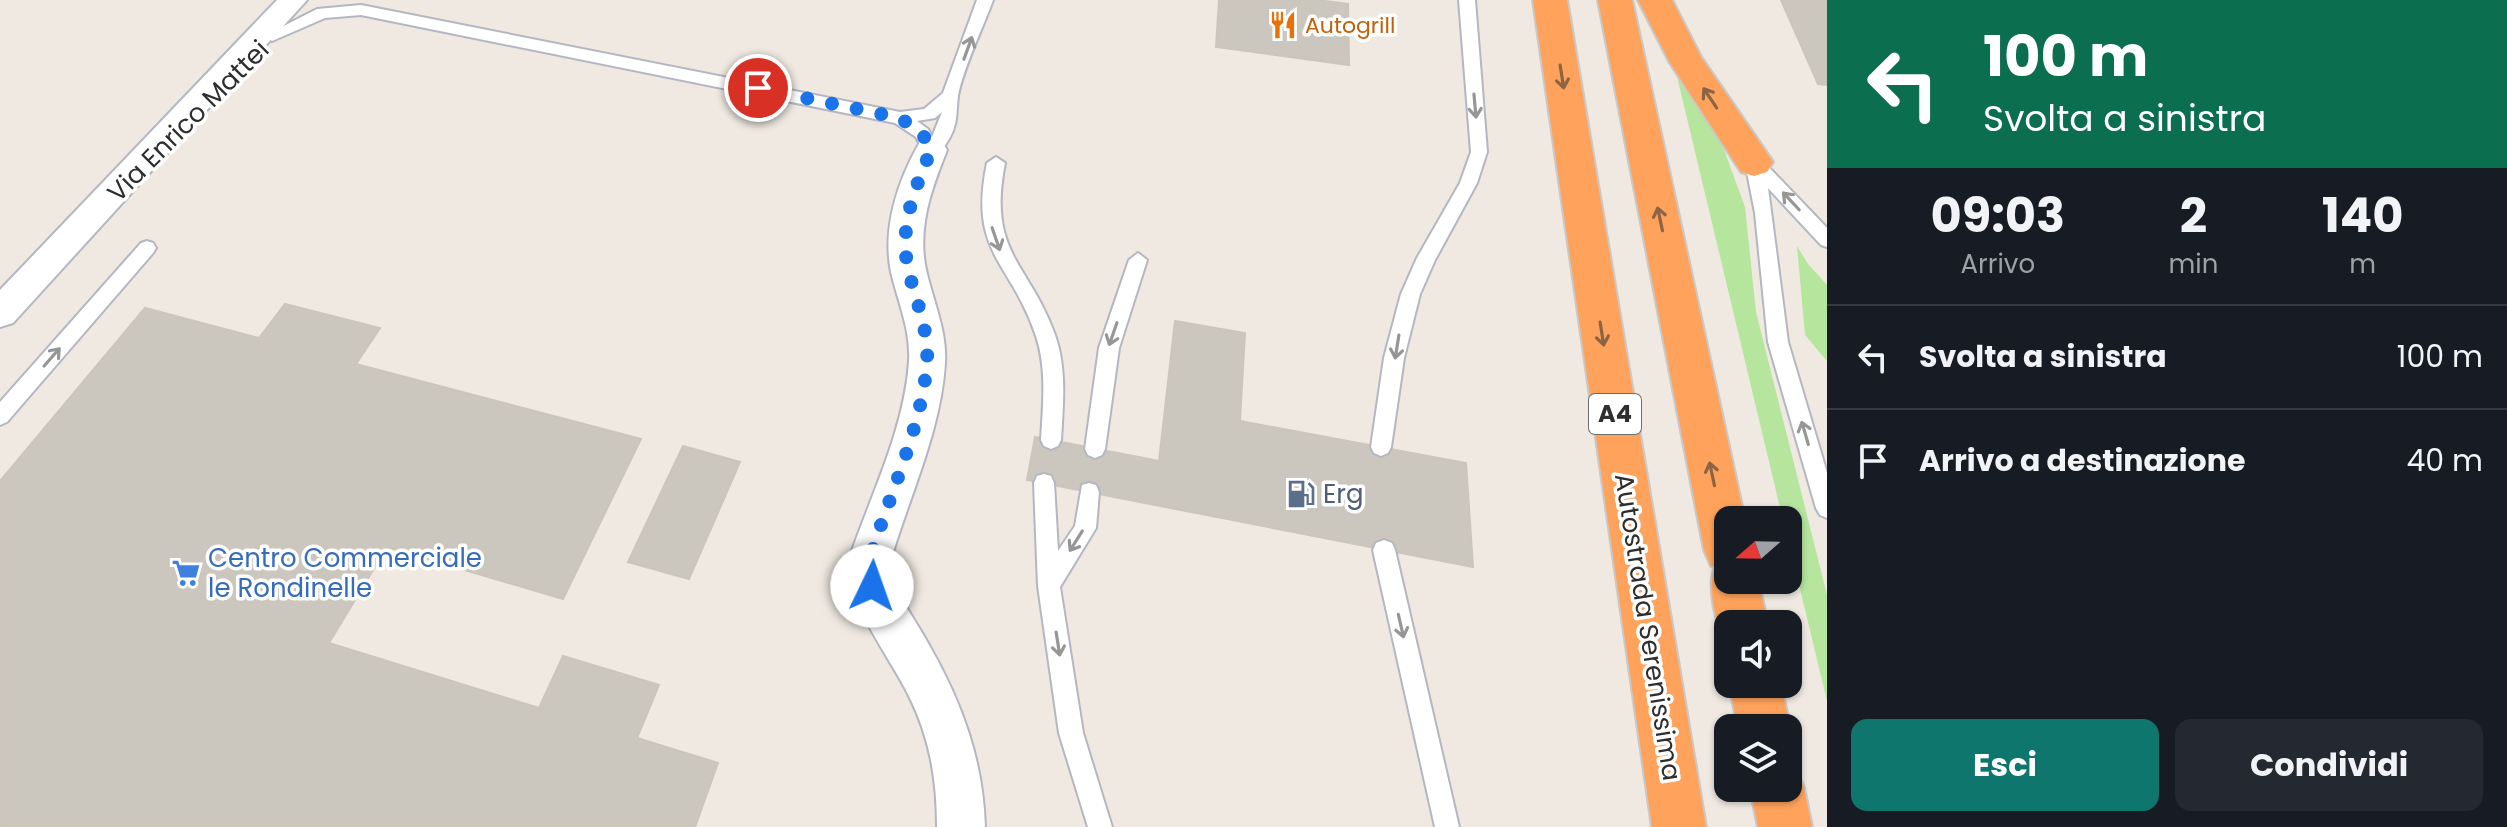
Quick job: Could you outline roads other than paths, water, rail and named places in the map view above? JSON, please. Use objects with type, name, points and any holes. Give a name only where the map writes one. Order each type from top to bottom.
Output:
[{"type":"highway","name":"Autostrada Serenissima","points":[[1550,0],[1679,827]]},
{"type":"highway","points":[[1615,0],[1719,506]]},
{"type":"highway","points":[[1655,0],[1700,83],[1754,162]]},
{"type":"highway","points":[[1780,802],[1785,827]]},
{"type":"street","name":"Via Enrico Mattei","points":[[0,313],[293,0]]},
{"type":"street","name":"Via Enrico Mattei","points":[[69,239],[183,130],[305,0]]},
{"type":"street","points":[[931,150],[913,194],[905,233],[909,271],[927,343],[923,391],[873,551],[869,574],[877,596],[947,725],[962,790],[961,827]]},
{"type":"lane","points":[[900,118],[922,133],[931,150],[942,137],[950,116],[950,96],[985,0]]},
{"type":"lane","points":[[1381,447],[1402,317],[1418,274],[1475,171],[1479,152],[1467,0]]},
{"type":"lane","points":[[272,36],[322,13],[354,5],[900,118],[929,114],[950,96]]},
{"type":"lane","points":[[1754,162],[1827,240]]},
{"type":"lane","points":[[1754,162],[1764,213],[1778,342],[1827,508]]},
{"type":"lane","points":[[996,163],[990,183],[988,214],[994,238],[1010,274],[1041,325],[1054,369],[1051,440]]},
{"type":"lane","points":[[0,416],[147,248]]},
{"type":"lane","points":[[1095,449],[1109,348],[1138,260]]},
{"type":"lane","points":[[1044,483],[1049,586],[1071,733],[1100,827]]},
{"type":"lane","points":[[1049,586],[1085,528],[1089,492]]},
{"type":"lane","points":[[1384,550],[1447,827]]},
{"type":"place","name":"Autogrill","points":[[1283,25]]},
{"type":"place","name":"Erg","points":[[1301,494]]},
{"type":"place","name":"Centro Commerciale le Rondinelle","points":[[186,573]]}]
